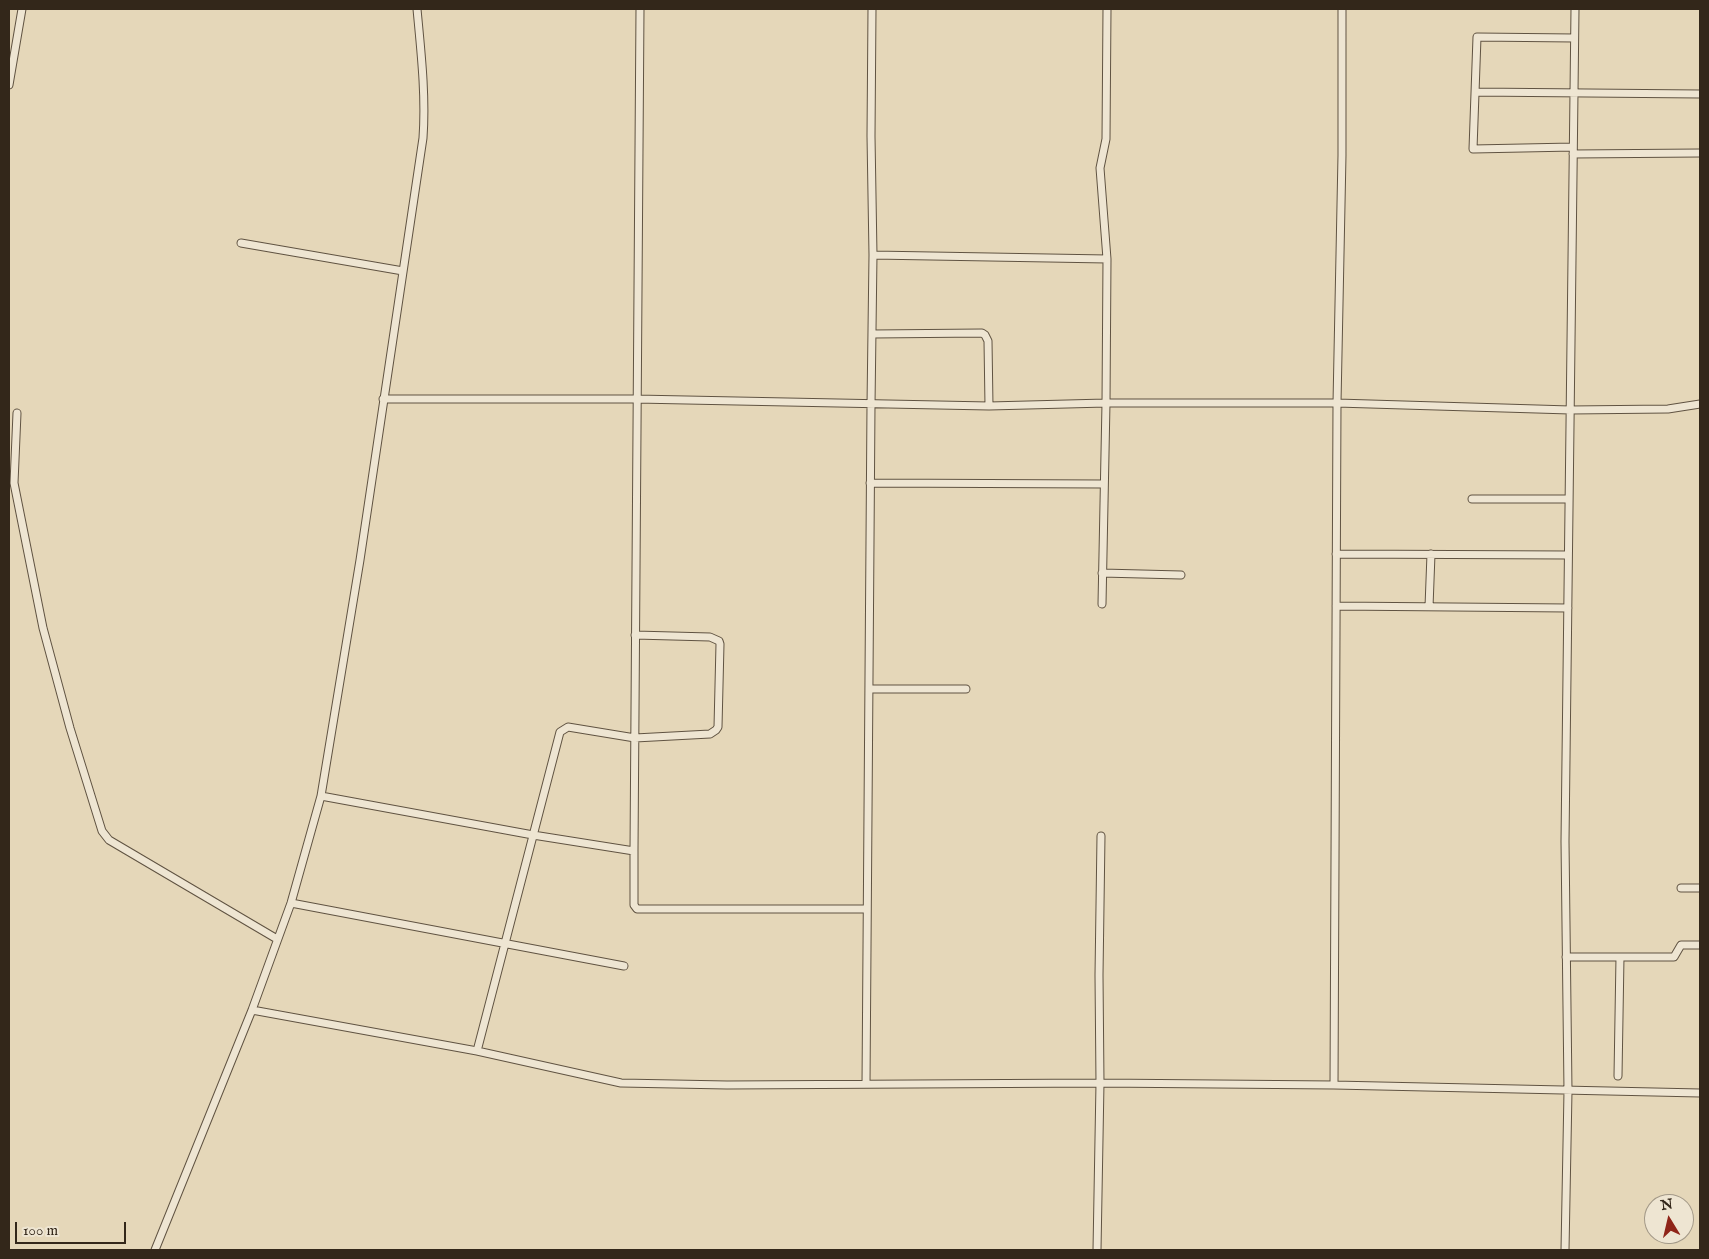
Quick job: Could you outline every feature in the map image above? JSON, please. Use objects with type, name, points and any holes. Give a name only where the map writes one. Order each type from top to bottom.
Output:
[{"type":"street","points":[[9,85],[22,9]]},
{"type":"street","points":[[155,1250],[252,1010],[291,902],[321,796],[360,560],[424,123],[423,76],[417,9]]},
{"type":"street","points":[[640,9],[634,905],[637,909],[867,909]]},
{"type":"street","points":[[866,1084],[870,483],[874,255],[871,136],[872,9]]},
{"type":"street","points":[[1102,604],[1106,403],[1106,259],[1100,168],[1106,139],[1107,9]]},
{"type":"street","points":[[1334,1086],[1337,403],[1342,165],[1342,9]]},
{"type":"street","points":[[1565,1250],[1568,1091],[1565,841],[1574,9]]},
{"type":"street","points":[[1574,38],[1477,37],[1472,149],[1700,153]]},
{"type":"street","points":[[1475,92],[1700,94]]},
{"type":"street","points":[[242,243],[403,271]]},
{"type":"street","points":[[874,255],[1106,259]]},
{"type":"street","points":[[873,334],[985,335],[988,341],[989,406]]},
{"type":"street","points":[[383,399],[636,399],[989,406],[1106,403],[1337,403],[1570,410],[1668,409],[1700,404]]},
{"type":"street","points":[[16,413],[14,483],[43,628],[70,728],[102,831],[109,840],[277,939]]},
{"type":"street","points":[[870,483],[1103,484]]},
{"type":"street","points":[[1472,499],[1569,499]]},
{"type":"street","points":[[1336,554],[1568,555]]},
{"type":"street","points":[[1429,607],[1431,554]]},
{"type":"street","points":[[1102,574],[1181,575]]},
{"type":"street","points":[[1336,606],[1568,608]]},
{"type":"street","points":[[477,1051],[560,732],[568,727],[635,738],[706,734],[716,730],[719,640],[710,637],[635,636]]},
{"type":"street","points":[[870,689],[966,689]]},
{"type":"street","points":[[321,796],[533,835],[634,851]]},
{"type":"street","points":[[1097,1250],[1100,1083],[1098,975],[1101,836]]},
{"type":"street","points":[[1681,888],[1700,888]]},
{"type":"street","points":[[291,902],[624,966]]},
{"type":"street","points":[[1566,957],[1674,957],[1681,945],[1700,945]]},
{"type":"street","points":[[1618,1076],[1620,957]]},
{"type":"street","points":[[252,1010],[477,1051],[621,1083],[727,1086],[1100,1083],[1700,1093]]}]
